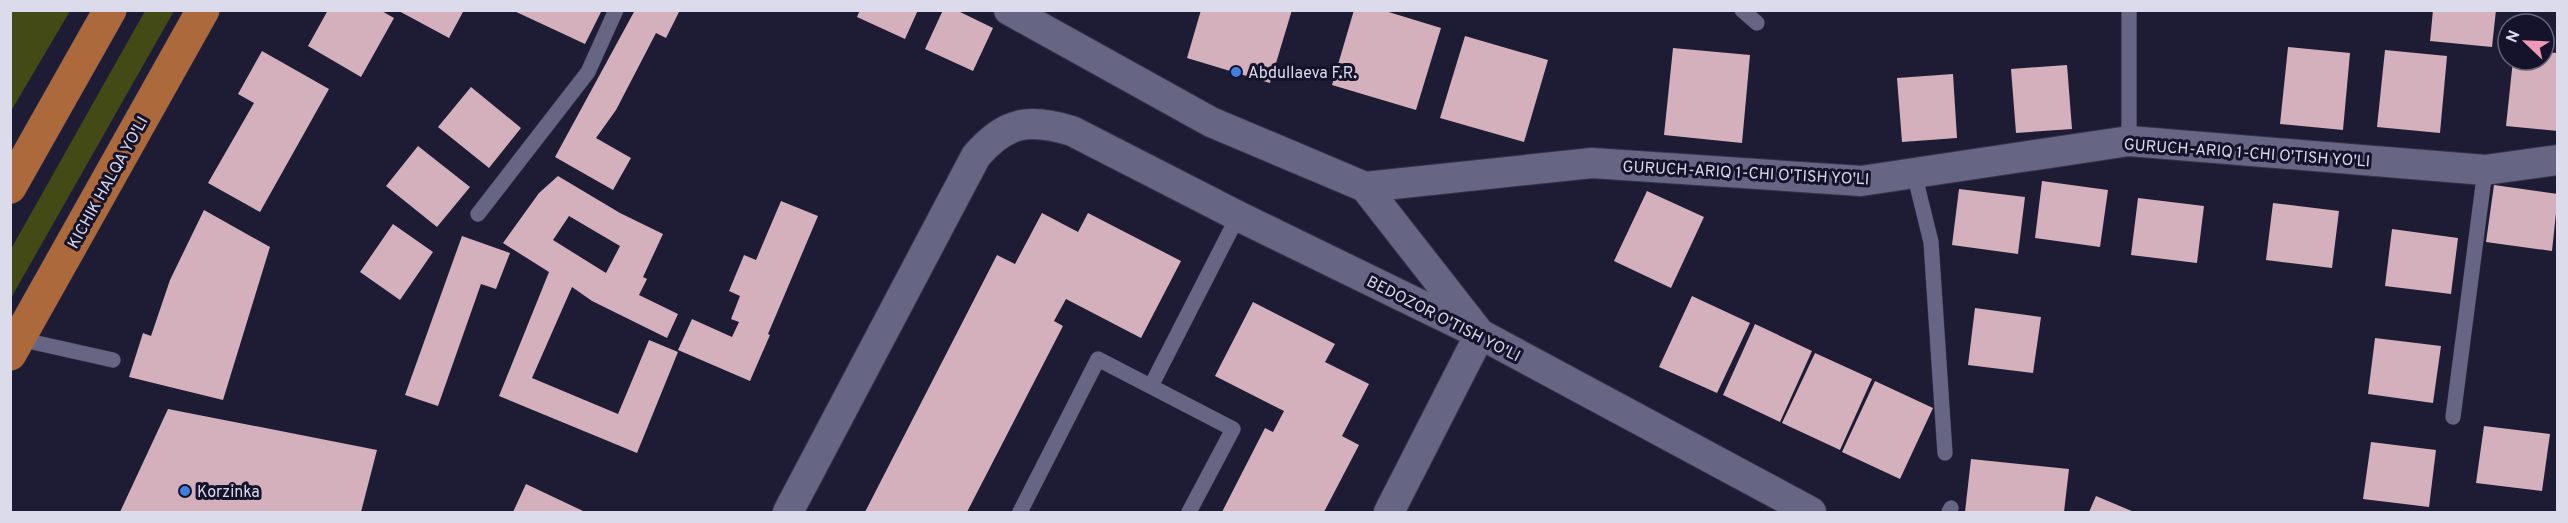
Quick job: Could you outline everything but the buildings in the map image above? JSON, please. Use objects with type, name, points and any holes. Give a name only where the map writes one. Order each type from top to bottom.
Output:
[{"type":"highway","points":[[10,187],[110,10]]},
{"type":"highway","name":"KICHIK HALQA YO'LI","points":[[15,346],[203,10]]},
{"type":"street","name":"GURUCH-ARIQ 1-CHI O'TISH YO'LI","points":[[1009,10],[1211,122],[1365,187],[1592,163],[1861,181],[2129,141],[2485,170],[2558,160]]},
{"type":"street","name":"BEDOZOR O'TISH YO'LI","points":[[788,513],[976,156],[990,140],[1005,129],[1023,123],[1056,126],[1072,131],[1238,216],[1480,334],[1811,513]]},
{"type":"street","points":[[1365,187],[1480,334],[1389,513]]},
{"type":"lane","points":[[478,214],[588,72],[616,10]]},
{"type":"lane","points":[[1742,10],[1757,24]]},
{"type":"lane","points":[[2129,10],[2129,141]]},
{"type":"lane","points":[[2453,417],[2485,170]]},
{"type":"lane","points":[[1914,173],[1931,242],[1945,453]]},
{"type":"lane","points":[[1151,386],[1238,216]]},
{"type":"lane","points":[[15,346],[113,360]]},
{"type":"lane","points":[[1020,513],[1098,359],[1233,429],[1189,513]]},
{"type":"green space","points":[[10,11],[70,11],[11,111]]},
{"type":"green space","points":[[145,11],[174,11],[11,298],[11,249]]},
{"type":"place","name":"Abdullaeva F.R.","points":[[1236,72]]},
{"type":"place","name":"Korzinka","points":[[185,491]]}]
